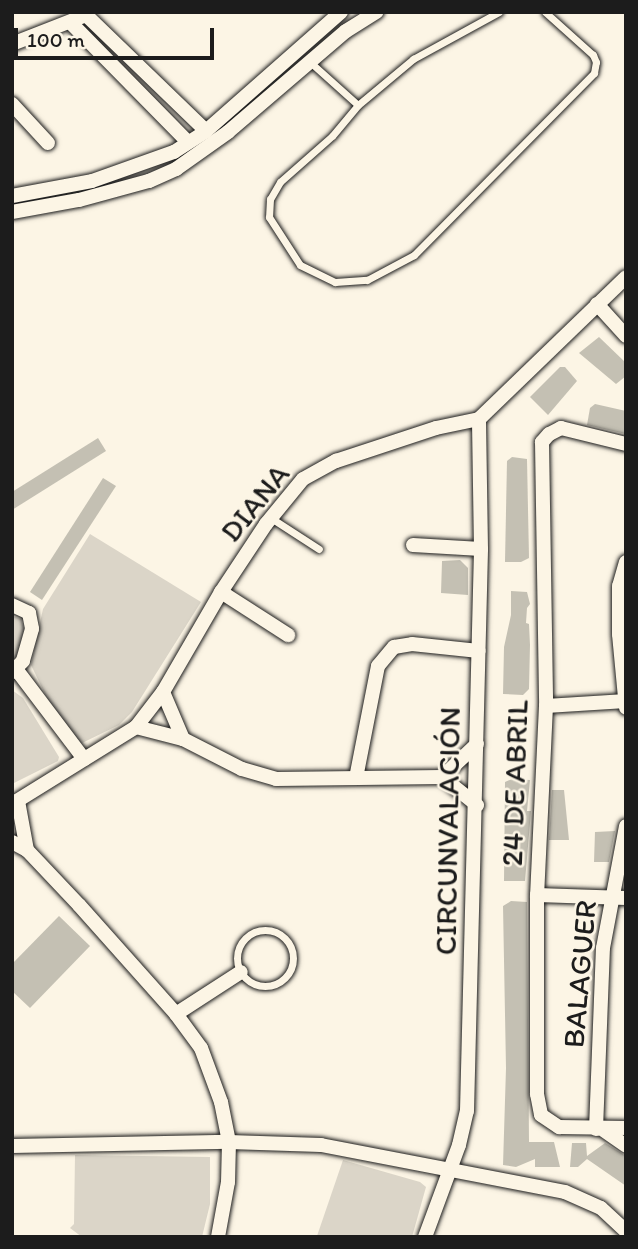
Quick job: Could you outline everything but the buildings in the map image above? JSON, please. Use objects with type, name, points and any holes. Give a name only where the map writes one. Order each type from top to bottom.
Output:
[{"type":"street","points":[[12,196],[104,178],[152,162],[188,142],[206,131],[341,12]]},
{"type":"street","points":[[12,212],[79,200],[149,181],[176,169],[228,132],[346,32],[376,12]]},
{"type":"street","points":[[12,44],[86,15],[206,131]]},
{"type":"street","points":[[71,22],[188,142]]},
{"type":"street","points":[[12,104],[48,143]]},
{"type":"street","points":[[479,419],[626,277]]},
{"type":"street","points":[[597,304],[626,336]]},
{"type":"street","name":"DIANA","points":[[15,803],[135,727],[163,692],[221,592],[271,518],[303,479],[336,461],[436,428],[479,419]]},
{"type":"street","name":"CIRCUNVALACIÓN","points":[[425,1237],[459,1145],[467,1111],[477,805],[481,549],[479,419]]},
{"type":"street","name":"24 DE ABRIL","points":[[599,1129],[559,1127],[541,1115],[537,1094],[537,895],[546,706],[542,442],[549,434],[561,428],[626,444]]},
{"type":"street","points":[[413,545],[481,549]]},
{"type":"street","points":[[626,562],[619,598],[626,708]]},
{"type":"street","points":[[221,592],[288,635]]},
{"type":"street","points":[[12,605],[29,614],[32,629],[29,648],[14,671],[84,759]]},
{"type":"street","points":[[356,778],[377,666],[394,647],[412,644],[479,651]]},
{"type":"street","points":[[163,692],[183,739]]},
{"type":"street","points":[[546,706],[625,701]]},
{"type":"street","points":[[135,727],[183,739],[242,769],[276,779],[442,777],[477,805]]},
{"type":"street","points":[[442,777],[477,744]]},
{"type":"street","points":[[15,803],[27,850]]},
{"type":"street","name":"BALAGUER","points":[[599,1129],[603,948],[619,898],[626,826]]},
{"type":"street","points":[[12,842],[27,850],[176,1014],[201,1048],[210,1069],[229,1142],[228,1182],[218,1237]]},
{"type":"street","points":[[537,895],[619,898]]},
{"type":"street","points":[[176,1014],[241,972]]},
{"type":"street","points":[[599,1129],[626,1128]]},
{"type":"street","points":[[599,1129],[626,1146]]},
{"type":"street","points":[[12,1146],[229,1142],[321,1145],[565,1192],[601,1208],[626,1231]]},
{"type":"lane","points":[[499,12],[413,59],[358,105],[332,135],[280,182],[270,199],[269,217],[300,265],[335,282],[367,280],[414,255],[594,73],[596,62],[593,55],[545,12]]},
{"type":"lane","points":[[310,62],[358,105]]},
{"type":"lane","points":[[271,518],[318,550]]},
{"type":"lane","points":[[260,930],[278,933],[291,945],[294,953],[290,973],[275,985],[256,985],[241,972],[237,964],[239,946],[252,933],[260,930]]},
{"type":"shaded area","points":[[90,534],[201,602],[132,712],[119,725],[80,744],[48,700],[31,665],[43,609]]},
{"type":"shaded area","points":[[12,616],[21,619],[24,629],[19,652],[12,662]]},
{"type":"shaded area","points":[[12,690],[23,698],[59,757],[58,761],[12,784]]},
{"type":"shaded area","points":[[75,1155],[210,1157],[210,1204],[202,1237],[82,1237],[70,1228],[74,1224]]},
{"type":"shaded area","points":[[343,1160],[420,1182],[426,1187],[412,1237],[317,1236]]}]
